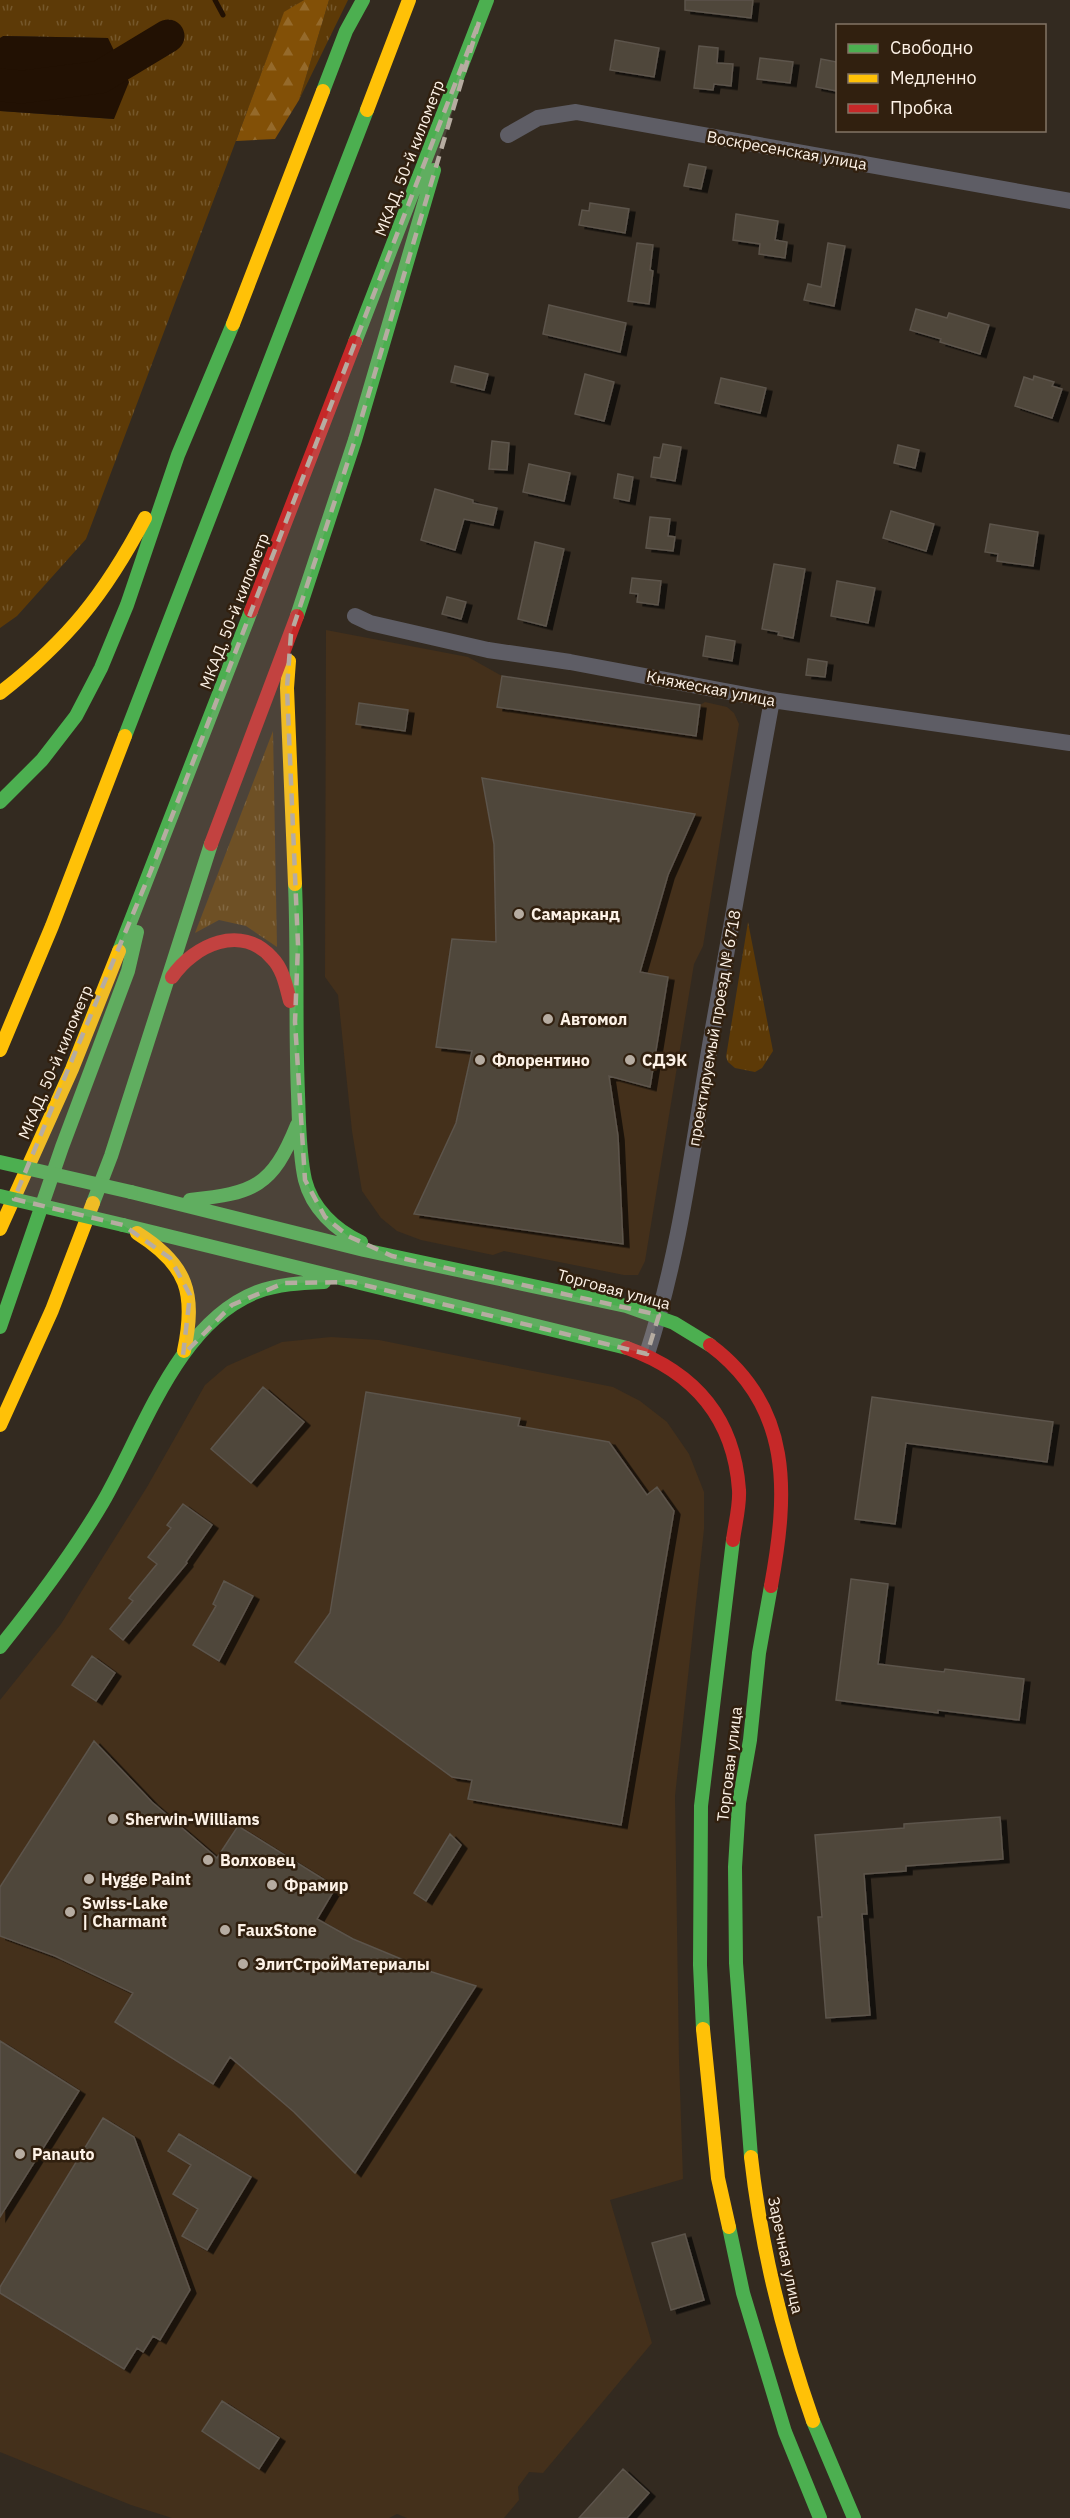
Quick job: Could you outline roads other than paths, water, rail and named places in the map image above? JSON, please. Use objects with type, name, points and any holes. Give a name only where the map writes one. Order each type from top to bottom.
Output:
[{"type":"main road","points":[[0,802],[49,751],[76,716],[101,668],[128,605],[178,455],[246,293],[346,32],[363,0]]},
{"type":"main road","points":[[0,1050],[52,926],[409,0]]},
{"type":"main road","name":"МКАД, 50-й километр","points":[[0,1229],[72,1068],[150,873],[487,0]]},
{"type":"main road","points":[[0,1425],[52,1310],[111,1156],[218,821],[291,634],[356,440],[479,22]]},
{"type":"main road","points":[[0,693],[44,658],[79,620],[121,564],[178,455]]},
{"type":"main road","points":[[291,634],[286,688],[298,945],[295,1022],[299,1121],[305,1180],[314,1201],[325,1217],[348,1236],[392,1256]]},
{"type":"main road","points":[[0,1327],[62,1147],[128,971],[150,873]]},
{"type":"main road","points":[[161,997],[179,964],[196,950],[213,942],[233,941],[269,955],[283,977],[295,1022]]},
{"type":"main road","points":[[169,1201],[234,1196],[249,1190],[279,1166],[299,1121]]},
{"type":"main road","name":"Торговая улица","points":[[0,1162],[392,1256],[525,1282],[659,1315],[707,1342],[740,1370],[764,1402],[774,1427],[783,1489],[781,1525],[756,1667],[749,1745],[739,1802],[733,1894],[738,1988]]},
{"type":"main road","name":"Торговая улица","points":[[0,1196],[628,1347],[647,1354],[692,1382],[710,1400],[726,1429],[736,1462],[739,1492],[700,1806],[700,1990],[718,2178],[735,2260],[786,2432],[820,2518]]},
{"type":"main road","points":[[123,1225],[150,1240],[170,1258],[183,1278],[190,1295],[190,1319],[183,1355]]},
{"type":"main road","points":[[0,1647],[64,1563],[104,1500],[183,1355],[214,1320],[232,1305],[260,1291],[284,1283],[352,1282]]},
{"type":"main road","name":"Заречная улица","points":[[738,1988],[753,2173],[766,2254],[814,2427],[854,2518]]},
{"type":"street","name":"Воскресенская улица","points":[[508,135],[538,118],[576,112],[1070,201]]},
{"type":"street","name":"Княжеская улица","points":[[356,616],[370,623],[488,650],[570,662],[772,700],[1070,743]]},
{"type":"street","name":"проектируемый проезд № 6718","points":[[647,1354],[678,1235],[772,700]]},
{"type":"waterway","points":[[215,0],[223,15]]},
{"type":"waterway","points":[[0,85],[22,87],[100,77],[168,36]]},
{"type":"place","name":"Самарканд","points":[[519,914]]},
{"type":"place","name":"Автомол","points":[[548,1019]]},
{"type":"place","name":"Флорентино","points":[[480,1060]]},
{"type":"place","name":"СДЭК","points":[[630,1060]]},
{"type":"place","name":"Sherwin-Williams","points":[[113,1819]]},
{"type":"place","name":"Волховец","points":[[208,1860]]},
{"type":"place","name":"Hygge Paint","points":[[89,1879]]},
{"type":"place","name":"Фрамир","points":[[272,1885]]},
{"type":"place","name":"Swiss-Lake | Charmant","points":[[70,1912]]},
{"type":"place","name":"FauxStone","points":[[225,1930]]},
{"type":"place","name":"ЭлитСтройМатериалы","points":[[243,1964]]},
{"type":"place","name":"Panauto","points":[[20,2154]]}]
